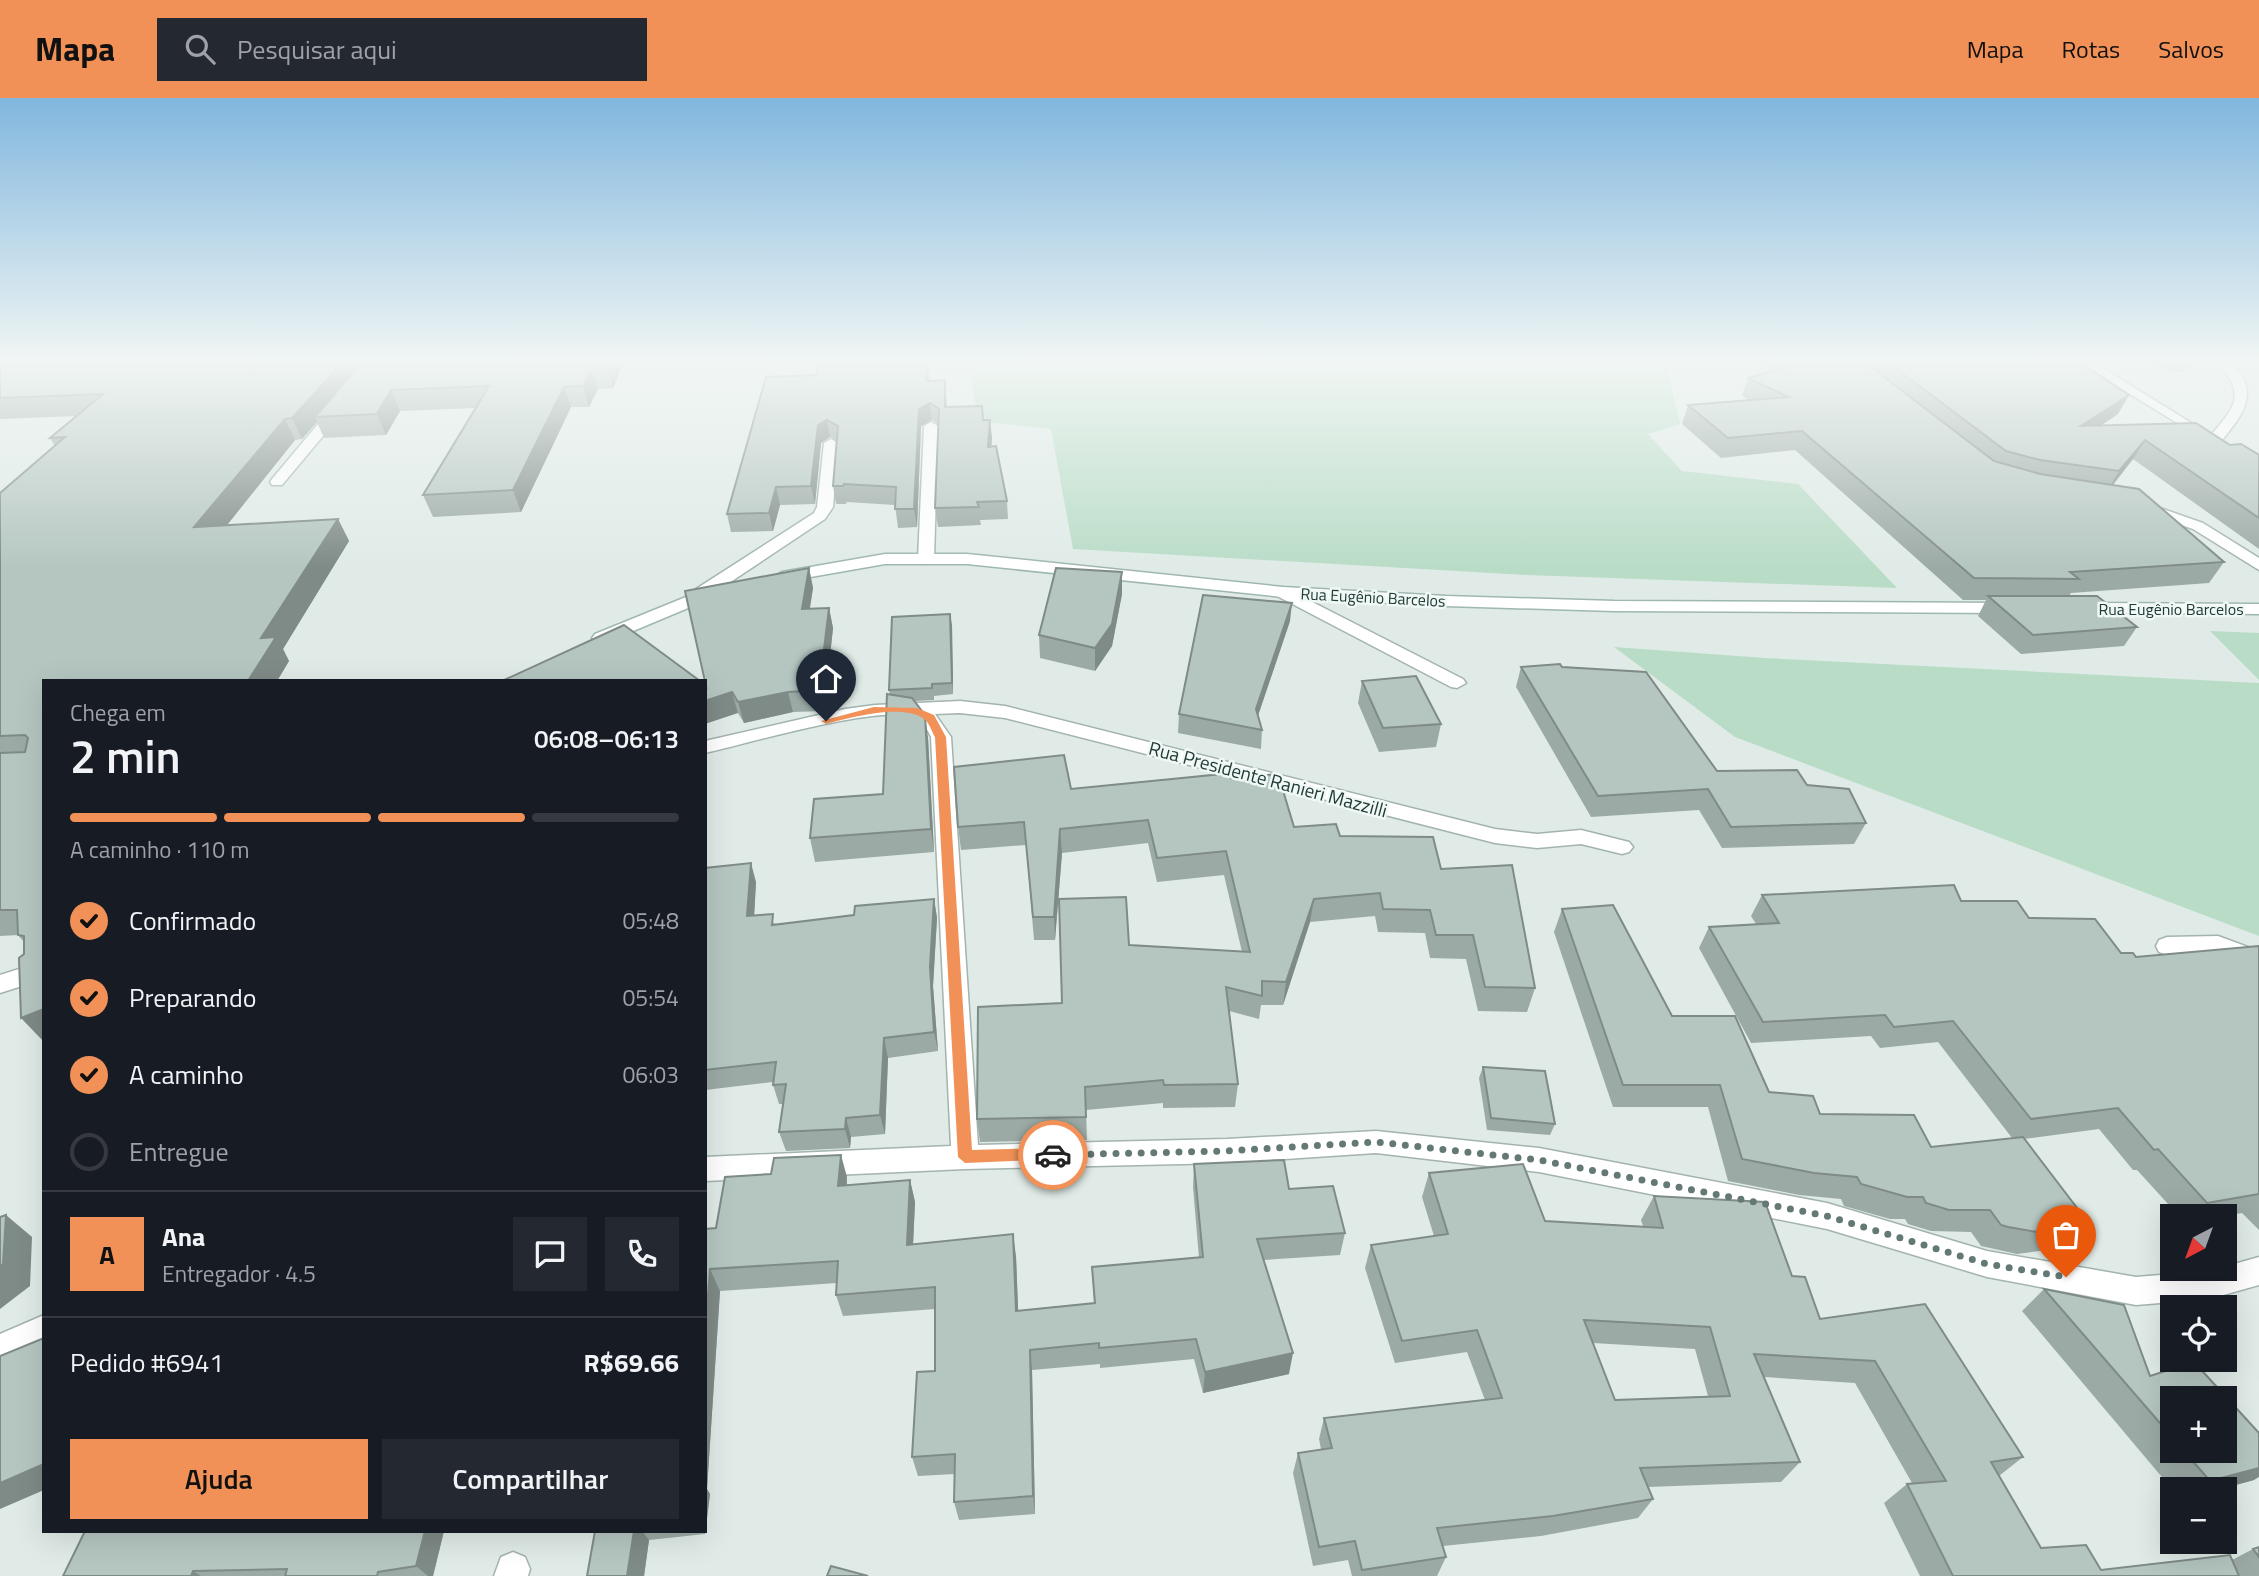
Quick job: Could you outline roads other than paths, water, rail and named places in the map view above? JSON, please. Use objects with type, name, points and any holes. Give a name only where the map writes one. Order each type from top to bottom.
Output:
[{"type":"street","points":[[277,482],[321,430]]},
{"type":"street","points":[[926,559],[931,430]]},
{"type":"street","points":[[2194,430],[2219,445],[2227,430]]},
{"type":"street","points":[[702,593],[820,516],[825,507],[831,443]]},
{"type":"street","points":[[2123,503],[2178,517],[2199,526],[2259,565]]},
{"type":"street","name":"Rua Eugênio Barcelos","points":[[589,644],[702,593],[885,559],[1013,563],[1283,592],[1614,606],[2027,608]]},
{"type":"street","points":[[1283,592],[1457,683]]},
{"type":"street","name":"Rua Eugênio Barcelos","points":[[2068,608],[2259,610]]},
{"type":"street","name":"Rua Presidente Ranieri Mazzilli","points":[[707,747],[874,710],[960,707],[1005,712],[1495,836],[1537,841],[1581,837],[1622,847]]},
{"type":"street","points":[[914,710],[930,718],[941,737],[965,1157]]},
{"type":"street","points":[[2167,946],[2218,945],[2259,960]]},
{"type":"street","points":[[0,984],[42,971]]},
{"type":"street","points":[[707,1170],[965,1157],[1227,1151],[1376,1142],[1539,1160],[1827,1216],[1987,1264],[2136,1291],[2209,1285],[2259,1272]]},
{"type":"street","points":[[0,1349],[42,1330]]}]
